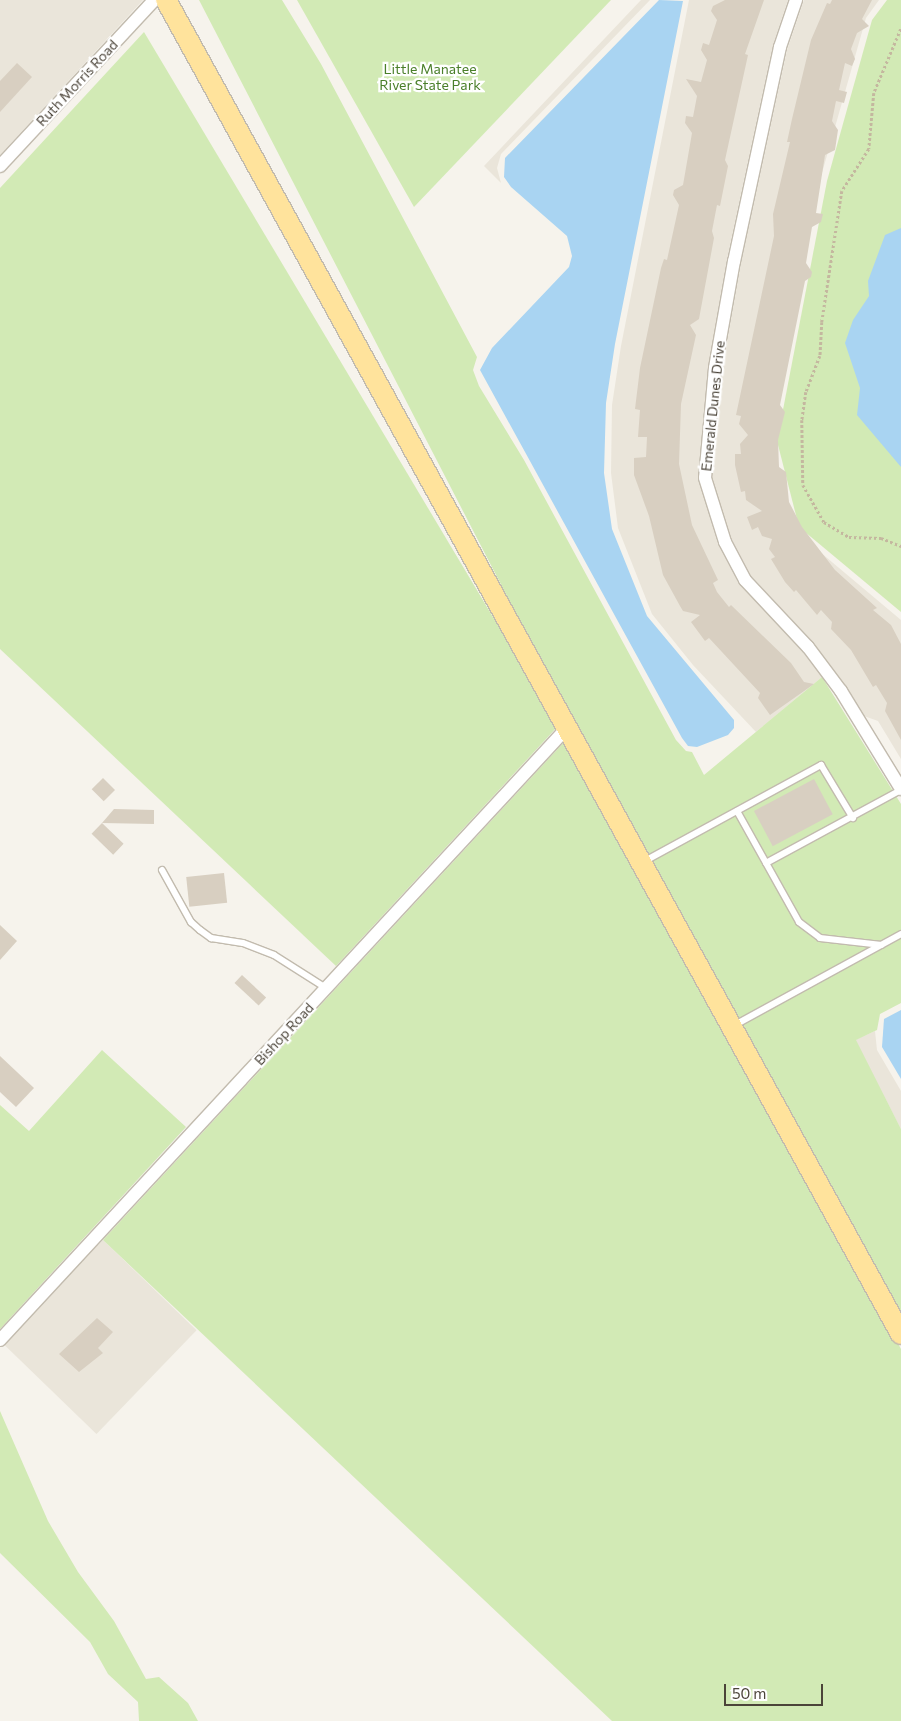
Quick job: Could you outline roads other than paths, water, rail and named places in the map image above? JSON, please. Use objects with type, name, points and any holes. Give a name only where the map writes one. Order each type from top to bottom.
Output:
[{"type":"main road","points":[[166,0],[901,1334]]},
{"type":"street","name":"Ruth Morris Road","points":[[0,166],[154,0]]},
{"type":"street","name":"Emerald Dunes Drive","points":[[796,0],[780,47],[734,261],[715,368],[705,478],[726,542],[745,580],[808,647],[841,691],[901,790]]},
{"type":"street","name":"Bishop Road","points":[[0,1340],[568,728]]},
{"type":"lane","points":[[642,862],[821,764],[853,818]]},
{"type":"lane","points":[[766,864],[901,790]]},
{"type":"lane","points":[[737,811],[799,922],[820,938],[882,945]]},
{"type":"lane","points":[[162,870],[190,922],[211,938],[243,942],[274,955],[326,988]]},
{"type":"lane","points":[[732,1027],[901,934]]},
{"type":"water","points":[[659,0],[683,1],[615,344],[606,403],[604,473],[612,529],[647,616],[734,720],[734,728],[728,735],[697,747],[688,746],[682,738],[480,370],[492,348],[569,267],[572,256],[567,236],[511,187],[504,177],[505,158]]},
{"type":"water","points":[[901,228],[901,467],[857,415],[860,388],[845,343],[853,320],[869,296],[868,281],[885,235]]},
{"type":"water","points":[[901,1010],[901,1079],[882,1047],[884,1019]]},
{"type":"park label","name":"Little Manatee River State Park","points":[[430,78]]}]
